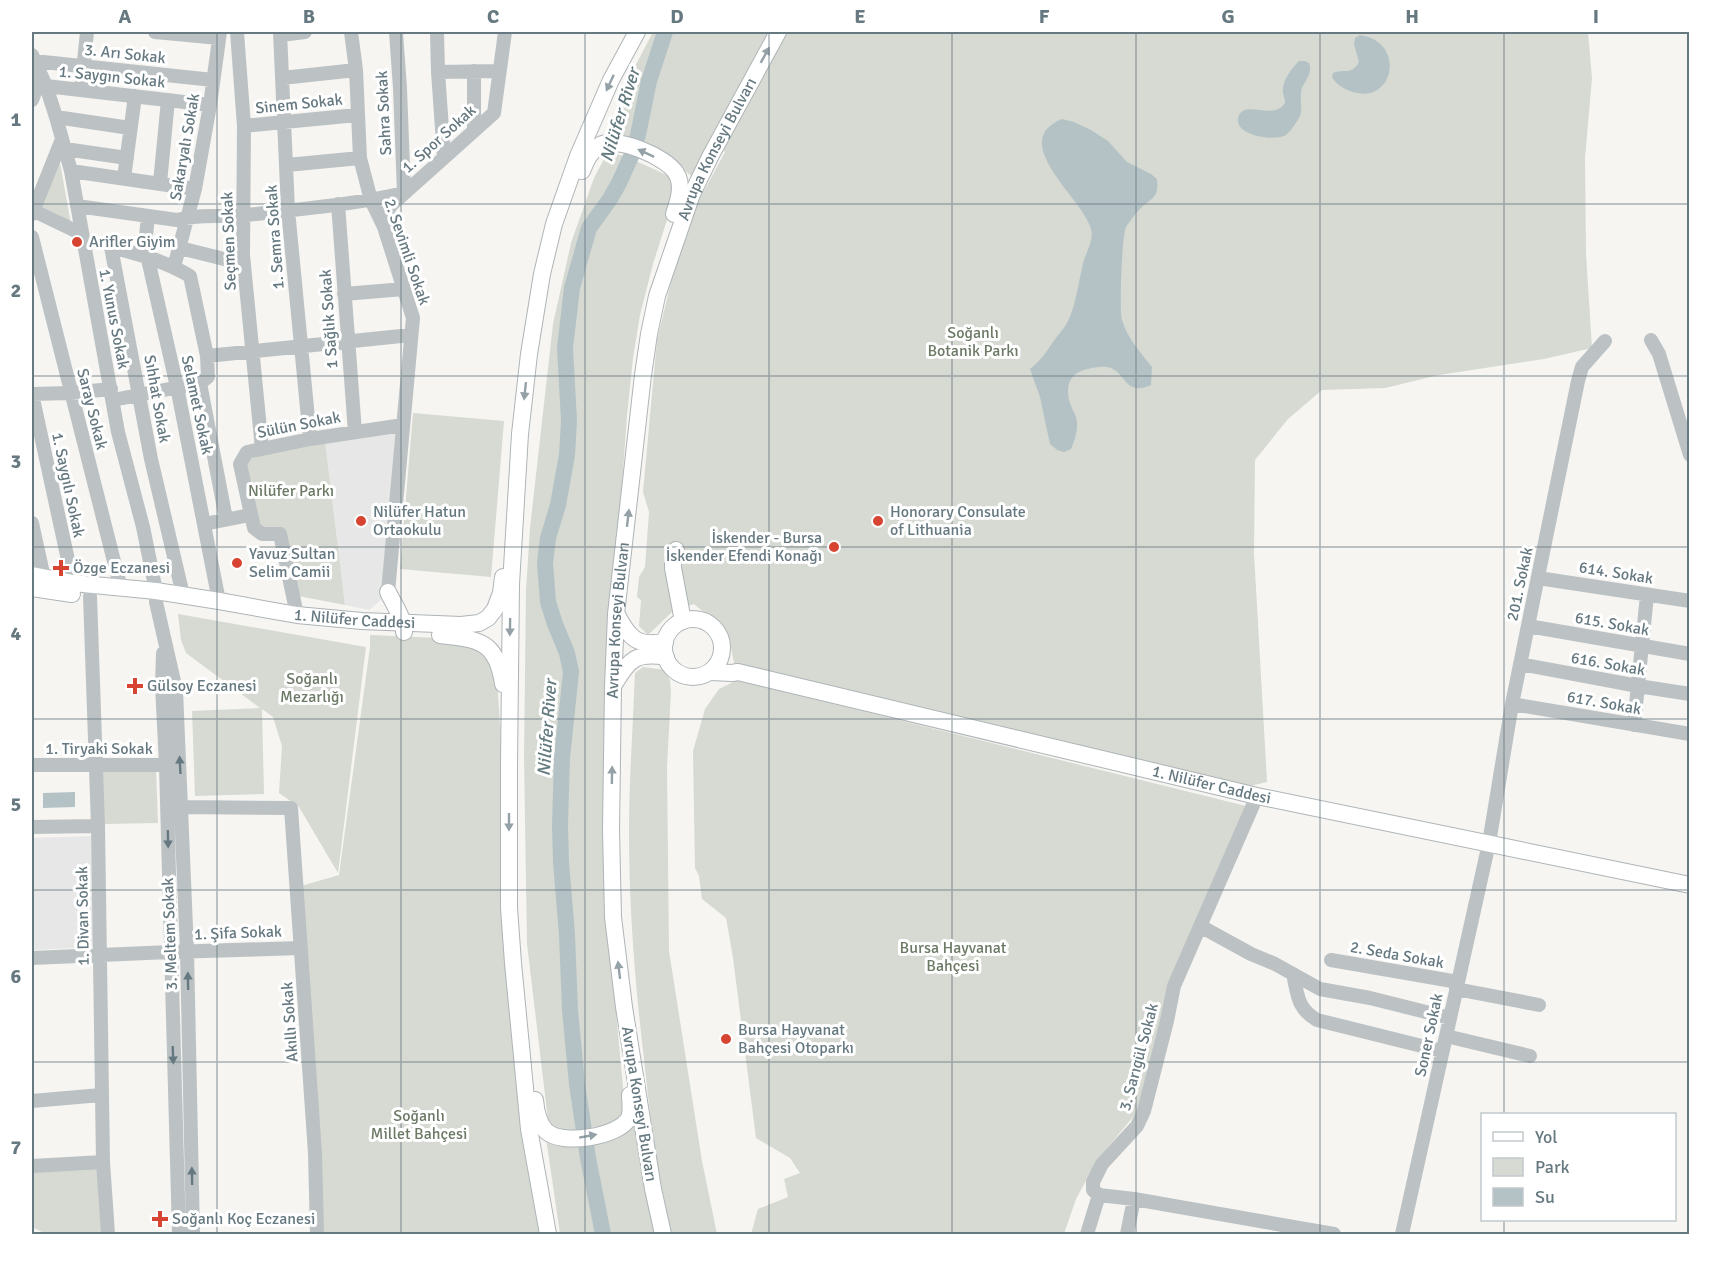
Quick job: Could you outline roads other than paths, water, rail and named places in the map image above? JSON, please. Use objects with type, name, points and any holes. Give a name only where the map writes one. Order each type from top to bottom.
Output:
[{"type":"main road","points":[[548,1234],[529,1129],[509,908],[511,585],[520,434],[529,354],[542,274],[554,224],[578,156],[611,80],[637,32]]},
{"type":"main road","name":"Avrupa Konseyi Bulvarı","points":[[663,1234],[653,1189],[624,1007],[613,918],[611,830],[616,614],[643,375],[657,296],[677,232],[692,194],[778,32]]},
{"type":"main road","points":[[529,354],[563,225],[588,156],[600,145],[627,144],[664,162],[676,174],[679,197],[645,312],[638,357],[639,421]]},
{"type":"main road","name":"1. Nilüfer Caddesi","points":[[404,629],[479,623],[488,618],[495,609],[503,579],[509,477],[520,434]]},
{"type":"main road","name":"1. Nilüfer Caddesi","points":[[36,580],[121,589],[293,623],[375,626]]},
{"type":"main road","name":"1. Nilüfer Caddesi","points":[[36,580],[90,596],[183,596],[297,615],[474,639],[486,645],[495,656],[501,671],[509,764]]},
{"type":"main road","points":[[375,626],[388,592]]},
{"type":"main road","points":[[388,592],[404,629]]},
{"type":"main road","points":[[616,614],[632,638],[665,650]]},
{"type":"main road","points":[[689,620],[705,622],[716,630],[723,647],[722,655],[711,672],[694,678],[685,676],[672,668],[665,650],[672,629],[689,620]]},
{"type":"main road","points":[[613,687],[623,669],[634,658],[665,650]]},
{"type":"main road","points":[[722,655],[738,672]]},
{"type":"main road","name":"1. Nilüfer Caddesi","points":[[711,672],[738,672],[1257,796],[1689,885]]},
{"type":"main road","points":[[518,1014],[537,1115],[546,1131],[555,1136],[571,1139],[612,1132],[628,1121],[630,1099],[624,1007]]},
{"type":"street","points":[[81,90],[87,32]]},
{"type":"street","points":[[155,32],[219,35]]},
{"type":"street","name":"Seçmen Sokak","points":[[237,32],[244,126],[244,264],[262,449]]},
{"type":"street","points":[[281,33],[305,32]]},
{"type":"street","name":"2. Sevimli Sokak","points":[[351,32],[356,70],[360,158],[372,200],[384,227],[413,318],[388,592]]},
{"type":"street","name":"Sahra Sokak","points":[[396,32],[404,193]]},
{"type":"street","points":[[437,32],[444,157]]},
{"type":"street","name":"1. Spor Sokak","points":[[384,227],[390,206],[494,113],[498,70],[505,32]]},
{"type":"street","name":"1. Semra Sokak","points":[[281,33],[288,210],[310,439]]},
{"type":"street","name":"Sakaryalı Sokak","points":[[174,267],[195,189],[210,105],[219,35]]},
{"type":"street","name":"3. Arı Sokak","points":[[33,58],[83,66],[213,80]]},
{"type":"street","name":"1. Yunus Sokak","points":[[33,58],[56,117],[71,171],[118,432],[143,527],[156,597]]},
{"type":"street","points":[[282,78],[356,70]]},
{"type":"street","points":[[438,72],[498,70]]},
{"type":"street","points":[[474,71],[474,131]]},
{"type":"street","points":[[32,100],[43,82]]},
{"type":"street","name":"1. Saygın Sokak","points":[[43,82],[81,90],[210,105]]},
{"type":"street","points":[[124,178],[135,96]]},
{"type":"street","points":[[160,183],[168,100]]},
{"type":"street","name":"Sinem Sokak","points":[[244,126],[357,115]]},
{"type":"street","points":[[56,117],[130,128]]},
{"type":"street","points":[[82,234],[32,211],[64,144],[127,158]]},
{"type":"street","points":[[287,165],[360,158]]},
{"type":"street","points":[[71,171],[195,189]]},
{"type":"street","points":[[77,206],[177,220],[188,216],[244,216],[372,200],[404,193]]},
{"type":"street","name":"1 Sağlık Sokak","points":[[338,204],[355,432]]},
{"type":"street","name":"Selamet Sokak","points":[[148,216],[145,246],[177,387],[219,601]]},
{"type":"street","name":"Saray Sokak","points":[[32,237],[121,589]]},
{"type":"street","name":"Sıhhat Sokak","points":[[148,257],[111,247],[151,459],[183,596]]},
{"type":"street","points":[[180,248],[244,264]]},
{"type":"street","points":[[32,394],[140,395],[200,383],[208,377],[207,356],[190,276],[148,257]]},
{"type":"street","points":[[344,294],[404,289]]},
{"type":"street","points":[[207,356],[411,335]]},
{"type":"street","name":"201. Sokak","points":[[1488,843],[1512,704],[1578,381],[1582,367],[1605,340]]},
{"type":"street","points":[[1651,340],[1659,354],[1689,455]]},
{"type":"street","points":[[200,383],[226,519]]},
{"type":"street","name":"1. Saygılı Sokak","points":[[32,394],[73,583]]},
{"type":"street","name":"Sülün Sokak","points":[[250,515],[240,464],[247,452],[310,439],[403,425]]},
{"type":"street","points":[[204,524],[250,515],[254,528],[262,534],[280,534],[297,615]]},
{"type":"street","points":[[32,529],[36,580]]},
{"type":"street","name":"614. Sokak","points":[[1538,578],[1689,601]]},
{"type":"street","points":[[1634,724],[1647,595]]},
{"type":"street","name":"1. Divan Sokak","points":[[90,596],[98,826],[101,1095],[103,1162],[109,1234]]},
{"type":"street","name":"3. Meltem Sokak","points":[[156,597],[176,690],[187,951],[193,1234]]},
{"type":"street","name":"615. Sokak","points":[[1528,626],[1689,654]]},
{"type":"street","name":"3. Meltem Sokak","points":[[164,633],[162,686],[179,1234]]},
{"type":"street","name":"616. Sokak","points":[[1520,664],[1689,694]]},
{"type":"street","name":"617. Sokak","points":[[1512,704],[1689,734]]},
{"type":"street","name":"1. Tiryaki Sokak","points":[[32,765],[166,765]]},
{"type":"street","name":"3. Sarıgül Sokak","points":[[1099,1195],[1093,1190],[1093,1182],[1102,1164],[1137,1126],[1144,1111],[1174,986],[1257,796]]},
{"type":"street","name":"Akıllı Sokak","points":[[182,807],[291,808],[315,1154],[317,1234]]},
{"type":"street","points":[[32,827],[98,826]]},
{"type":"street","name":"Soner Sokak","points":[[1402,1234],[1488,843]]},
{"type":"street","points":[[1200,926],[1320,989],[1370,998],[1450,1018]]},
{"type":"street","name":"1. Şifa Sokak","points":[[32,958],[302,948]]},
{"type":"street","name":"2. Seda Sokak","points":[[1331,960],[1457,985],[1539,1005]]},
{"type":"street","points":[[1293,974],[1299,1002],[1306,1013],[1317,1020],[1442,1051]]},
{"type":"street","points":[[1446,1036],[1530,1056]]},
{"type":"street","points":[[33,1102],[101,1095]]},
{"type":"street","points":[[32,1166],[103,1162]]},
{"type":"street","points":[[1087,1234],[1099,1195],[1334,1234]]},
{"type":"street","points":[[1126,1234],[1134,1199]]},
{"type":"water","points":[[1360,35],[1375,40],[1385,49],[1389,60],[1389,72],[1385,83],[1365,94],[1344,89],[1332,77],[1333,73],[1353,69],[1359,62],[1354,44],[1355,38]]},
{"type":"water","points":[[1299,61],[1309,63],[1310,70],[1301,92],[1300,116],[1290,131],[1286,135],[1272,138],[1255,135],[1241,128],[1238,122],[1239,115],[1243,111],[1248,109],[1274,110],[1285,103],[1283,89],[1285,80]]},
{"type":"water","points":[[1062,119],[1091,130],[1108,141],[1127,162],[1157,179],[1156,194],[1138,211],[1126,227],[1121,273],[1122,320],[1131,339],[1152,367],[1151,385],[1142,388],[1130,386],[1118,373],[1107,367],[1078,372],[1070,380],[1068,391],[1077,421],[1076,433],[1071,449],[1064,452],[1050,444],[1040,397],[1030,369],[1044,355],[1070,316],[1092,237],[1085,217],[1045,156],[1042,142],[1047,129]]},
{"type":"water","points":[[75,792],[75,807],[43,808],[43,793]]},
{"type":"waterway","name":"Nilüfer River","points":[[603,1234],[577,1084],[561,862],[562,758],[571,672],[567,653],[548,602],[545,563],[548,538],[558,505],[567,455],[569,421],[565,348],[572,288],[589,228],[610,199],[633,152],[649,81],[665,32]]},
{"type":"place","name":"Arifler Giyim","points":[[77,242]]},
{"type":"place","name":"Nilüfer Hatun Ortaokulu","points":[[361,521]]},
{"type":"place","name":"Honorary Consulate of Lithuania","points":[[878,521]]},
{"type":"place","name":"İskender - Bursa İskender Efendi Konağı","points":[[834,547]]},
{"type":"place","name":"Yavuz Sultan Selim Camii","points":[[237,563]]},
{"type":"place","name":"Özge Eczanesi","points":[[61,568]]},
{"type":"place","name":"Gülsoy Eczanesi","points":[[135,686]]},
{"type":"place","name":"Bursa Hayvanat Bahçesi Otoparkı","points":[[726,1039]]},
{"type":"place","name":"Soğanlı Koç Eczanesi","points":[[160,1219]]},
{"type":"park label","name":"Soğanlı Botanik Parkı","points":[[973,342]]},
{"type":"park label","name":"Nilüfer Parkı","points":[[291,491]]},
{"type":"park label","name":"Soğanlı Mezarlığı","points":[[312,688]]},
{"type":"park label","name":"Bursa Hayvanat Bahçesi","points":[[953,957]]},
{"type":"park label","name":"Soğanlı Millet Bahçesi","points":[[419,1125]]}]
